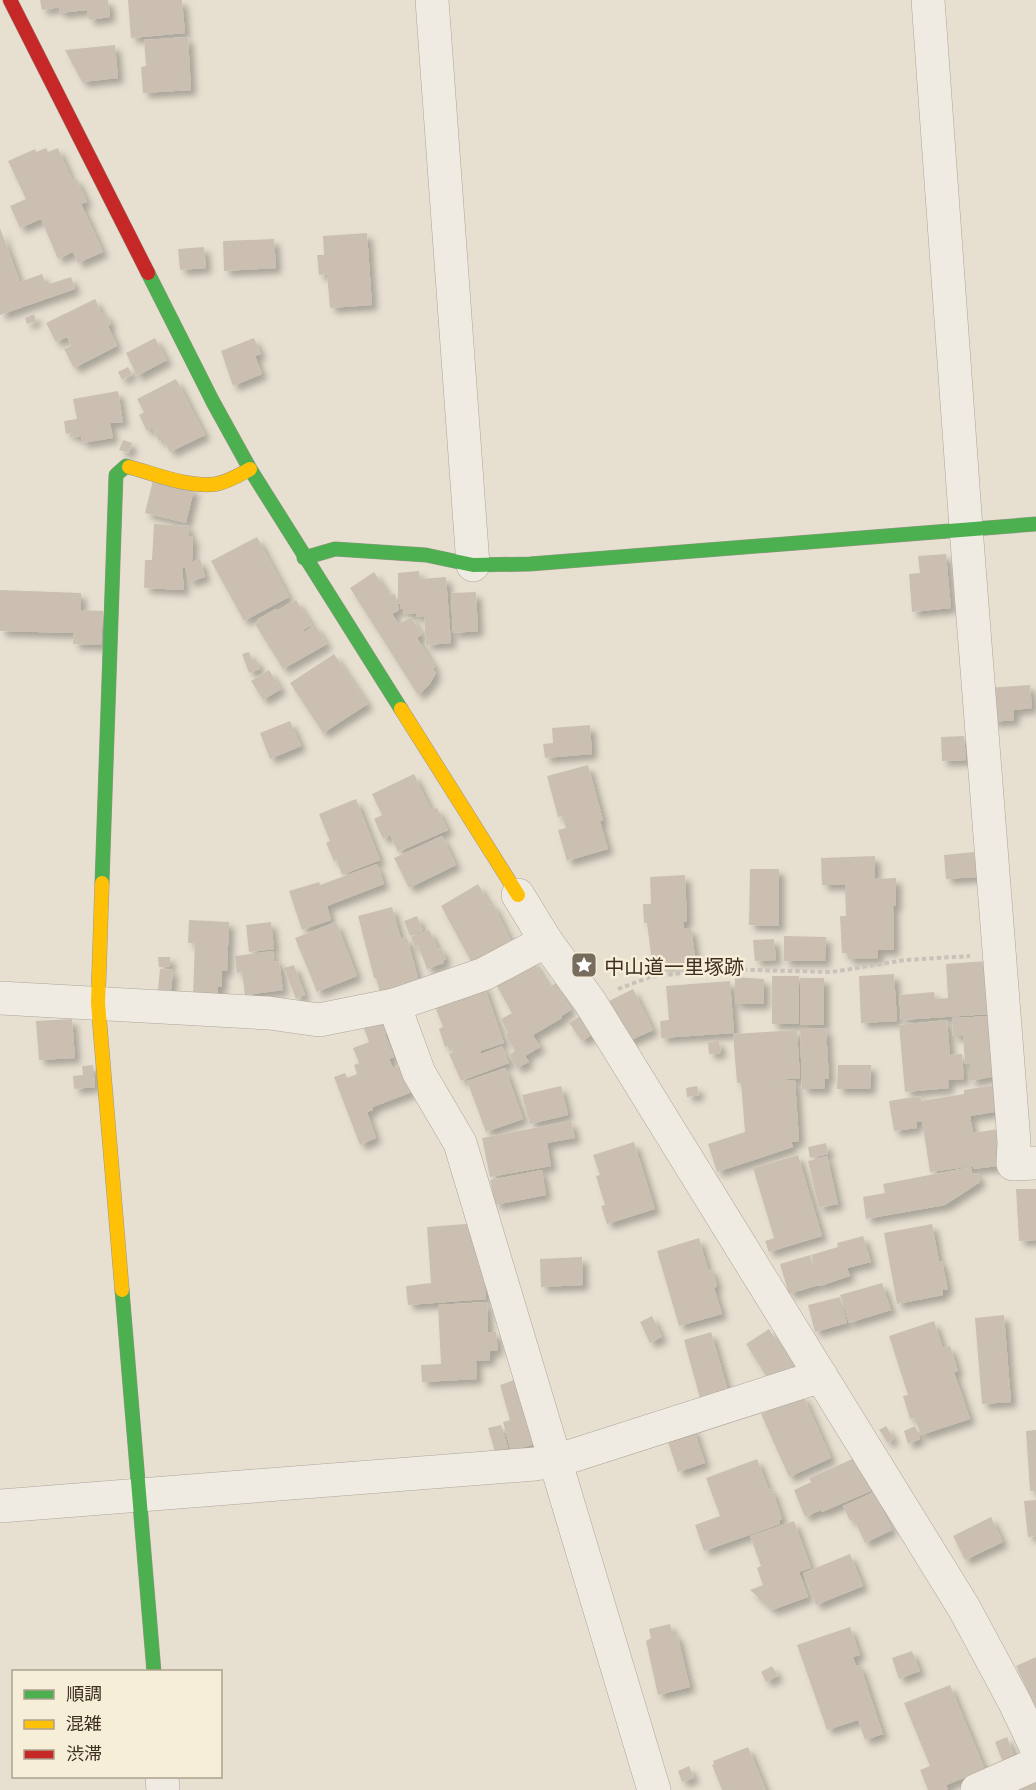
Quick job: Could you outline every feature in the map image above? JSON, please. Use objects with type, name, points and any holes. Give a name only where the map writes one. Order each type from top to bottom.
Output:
[{"type":"street","points":[[10,0],[213,402],[250,469],[546,941],[590,1002],[964,1608],[1036,1747]]},
{"type":"street","points":[[432,0],[473,565]]},
{"type":"street","points":[[928,0],[1014,1142],[1013,1164],[1036,1163]]},
{"type":"street","points":[[154,1670],[98,1004],[116,475],[126,466],[200,485],[215,484],[231,479],[250,469]]},
{"type":"street","points":[[304,558],[335,549],[426,555],[473,565],[530,564],[1036,524]]},
{"type":"street","points":[[0,998],[269,1013],[318,1020],[394,1005],[484,974],[546,941]]},
{"type":"street","points":[[394,1005],[419,1073],[460,1143],[654,1790]]},
{"type":"street","points":[[0,1506],[556,1461],[821,1376]]},
{"type":"street","points":[[977,1790],[1036,1764]]},
{"type":"path","points":[[590,1002],[650,976],[714,969],[832,972],[905,960],[999,954]]},
{"type":"building","points":[[40,0],[108,0],[110,17],[89,20],[87,10],[59,13],[59,7],[42,10]]},
{"type":"building","points":[[128,0],[182,0],[185,33],[131,38]]},
{"type":"building","points":[[188,37],[191,90],[143,93],[141,67],[146,66],[144,40]]},
{"type":"building","points":[[115,45],[118,78],[82,82],[65,50]]},
{"type":"building","points":[[46,148],[48,152],[58,148],[72,180],[76,178],[87,202],[81,204],[103,252],[78,263],[73,252],[58,259],[41,219],[20,228],[10,206],[26,199],[8,161],[35,149],[36,152]]},
{"type":"building","points":[[0,228],[20,282],[42,274],[46,285],[71,277],[75,289],[0,315]]},
{"type":"building","points":[[367,233],[372,305],[330,308],[327,274],[319,275],[317,255],[324,255],[323,236]]},
{"type":"building","points":[[274,239],[276,268],[224,271],[223,241]]},
{"type":"building","points":[[204,247],[206,268],[180,270],[178,249]]},
{"type":"building","points":[[95,299],[102,314],[105,313],[111,324],[108,326],[117,346],[74,368],[64,349],[71,346],[67,337],[56,342],[46,323]]},
{"type":"building","points":[[34,314],[36,321],[27,324],[25,318]]},
{"type":"building","points":[[155,338],[167,360],[137,376],[126,353]]},
{"type":"building","points":[[254,338],[261,354],[255,356],[262,374],[233,386],[221,351]]},
{"type":"building","points":[[128,367],[132,374],[122,380],[118,372]]},
{"type":"building","points":[[176,379],[205,435],[170,452],[163,439],[159,441],[152,428],[147,431],[139,415],[144,412],[137,399]]},
{"type":"building","points":[[118,391],[123,422],[110,423],[113,438],[82,443],[81,436],[73,438],[72,433],[66,434],[64,421],[77,419],[73,399]]},
{"type":"building","points":[[123,440],[132,443],[129,453],[119,450]]},
{"type":"building","points":[[153,480],[194,489],[186,523],[145,513]]},
{"type":"building","points":[[154,524],[189,526],[189,536],[193,536],[192,562],[200,559],[205,577],[189,582],[185,568],[182,567],[184,590],[144,588],[145,560],[152,560]]},
{"type":"building","points":[[257,537],[289,597],[244,621],[211,561]]},
{"type":"building","points":[[946,554],[951,608],[912,612],[909,574],[920,573],[918,556]]},
{"type":"building","points":[[419,571],[420,579],[446,577],[451,643],[426,645],[424,616],[416,617],[416,613],[403,614],[403,609],[400,609],[398,573]]},
{"type":"building","points":[[374,572],[389,595],[395,594],[399,610],[392,614],[398,623],[391,629],[411,617],[422,634],[417,638],[435,667],[433,669],[436,673],[429,685],[418,695],[350,588]]},
{"type":"building","points":[[0,590],[81,593],[81,610],[103,611],[101,645],[73,644],[74,633],[0,631]]},
{"type":"building","points":[[476,592],[478,631],[453,633],[451,593]]},
{"type":"building","points":[[296,600],[312,625],[303,630],[304,632],[315,625],[327,644],[283,669],[255,624],[257,620]]},
{"type":"building","points":[[249,652],[252,660],[256,659],[260,669],[249,673],[242,654]]},
{"type":"building","points":[[334,654],[368,704],[323,733],[290,683]]},
{"type":"building","points":[[269,670],[281,689],[263,700],[251,681]]},
{"type":"building","points":[[1030,685],[1032,708],[1014,710],[1014,720],[992,722],[986,688]]},
{"type":"building","points":[[290,721],[301,746],[270,759],[260,733]]},
{"type":"building","points":[[590,725],[592,754],[545,758],[543,744],[553,743],[552,728]]},
{"type":"building","points":[[964,736],[966,760],[942,761],[941,737]]},
{"type":"building","points":[[588,765],[603,820],[600,821],[608,849],[567,861],[558,830],[566,828],[562,816],[558,817],[547,776]]},
{"type":"building","points":[[414,774],[431,810],[437,808],[448,830],[398,852],[390,835],[383,839],[374,819],[382,815],[372,794]]},
{"type":"building","points":[[356,799],[380,860],[342,875],[337,860],[334,861],[326,843],[330,841],[319,814]]},
{"type":"building","points":[[442,836],[456,865],[409,888],[394,858]]},
{"type":"building","points":[[974,852],[976,877],[946,879],[944,855]]},
{"type":"building","points":[[875,856],[875,879],[896,878],[896,906],[893,906],[894,950],[878,950],[878,958],[848,959],[847,953],[842,953],[840,916],[846,916],[845,885],[822,885],[821,858]]},
{"type":"building","points":[[377,864],[384,884],[327,906],[331,920],[302,930],[289,891],[319,882],[320,885]]},
{"type":"building","points":[[750,869],[779,869],[779,926],[749,925]]},
{"type":"building","points":[[685,875],[687,921],[683,922],[684,929],[691,928],[695,956],[690,957],[690,962],[660,966],[659,961],[652,962],[647,923],[644,923],[643,904],[651,904],[650,877]]},
{"type":"building","points":[[478,884],[490,905],[493,904],[512,943],[472,963],[441,906]]},
{"type":"building","points":[[392,907],[401,939],[407,938],[420,985],[381,995],[376,978],[374,978],[358,916]]},
{"type":"building","points":[[417,916],[423,931],[410,936],[404,921]]},
{"type":"building","points":[[189,920],[229,922],[227,971],[222,971],[222,987],[218,987],[218,997],[193,996],[195,943],[188,943]]},
{"type":"building","points":[[271,922],[274,949],[249,952],[246,925]]},
{"type":"building","points":[[336,922],[357,976],[317,992],[295,938]]},
{"type":"building","points":[[429,930],[438,949],[441,948],[446,959],[443,960],[444,963],[427,969],[418,945],[415,947],[411,937]]},
{"type":"building","points":[[784,936],[826,937],[825,961],[784,961]]},
{"type":"building","points":[[774,939],[776,960],[755,961],[753,940]]},
{"type":"building","points":[[273,951],[274,962],[279,961],[283,990],[245,995],[242,972],[237,973],[235,956]]},
{"type":"building","points":[[158,957],[170,957],[170,967],[159,967]]},
{"type":"building","points":[[532,959],[549,987],[556,983],[571,1010],[533,1035],[540,1047],[525,1056],[529,1062],[517,1068],[509,1055],[515,1051],[505,1034],[508,1033],[501,1019],[512,1013],[494,981]]},
{"type":"building","points":[[987,961],[990,1014],[901,1020],[899,995],[934,992],[935,999],[948,998],[946,964]]},
{"type":"building","points":[[294,965],[305,995],[296,999],[284,968]]},
{"type":"building","points":[[160,969],[173,970],[171,991],[158,990]]},
{"type":"building","points":[[894,974],[897,1021],[861,1023],[859,976]]},
{"type":"building","points":[[772,976],[799,976],[799,1024],[772,1024]]},
{"type":"building","points":[[735,977],[764,979],[764,1004],[735,1004]]},
{"type":"building","points":[[800,978],[824,978],[824,1025],[800,1025]]},
{"type":"building","points":[[730,981],[734,1033],[661,1038],[660,1021],[669,1020],[666,986]]},
{"type":"building","points":[[483,983],[504,1043],[480,1051],[481,1054],[502,1046],[509,1063],[461,1081],[449,1054],[453,1052],[451,1045],[445,1047],[439,1029],[443,1027],[433,1001]]},
{"type":"building","points":[[633,989],[653,1030],[627,1042],[607,1002]]},
{"type":"building","points":[[381,1016],[394,1057],[389,1059],[393,1068],[402,1065],[412,1092],[373,1107],[373,1110],[367,1112],[376,1138],[360,1145],[334,1077],[345,1073],[347,1078],[357,1074],[354,1065],[359,1063],[353,1048],[369,1042],[362,1023]]},
{"type":"building","points":[[580,1016],[593,1034],[582,1041],[569,1023]]},
{"type":"building","points":[[994,1016],[997,1076],[970,1081],[970,1063],[965,1064],[963,1036],[953,1036],[952,1018]]},
{"type":"building","points":[[72,1019],[75,1058],[39,1060],[36,1021]]},
{"type":"building","points":[[947,1020],[950,1055],[962,1054],[964,1079],[948,1080],[949,1088],[905,1092],[899,1025]]},
{"type":"building","points":[[800,1028],[826,1028],[829,1079],[825,1078],[825,1089],[802,1089]]},
{"type":"building","points":[[797,1030],[800,1078],[753,1082],[795,1080],[799,1141],[791,1142],[793,1147],[717,1172],[708,1144],[745,1132],[741,1083],[737,1083],[733,1034]]},
{"type":"building","points":[[719,1041],[721,1053],[709,1054],[708,1042]]},
{"type":"building","points":[[93,1065],[95,1087],[74,1089],[73,1076],[83,1075],[82,1066]]},
{"type":"building","points":[[838,1065],[871,1065],[870,1089],[837,1089]]},
{"type":"building","points":[[505,1068],[523,1119],[486,1132],[467,1081]]},
{"type":"building","points":[[995,1085],[1000,1111],[970,1116],[973,1133],[998,1129],[998,1166],[973,1169],[973,1166],[930,1172],[922,1121],[916,1122],[917,1128],[894,1131],[889,1101],[920,1096],[921,1101],[964,1094],[964,1090]]},
{"type":"building","points":[[561,1086],[568,1115],[530,1124],[522,1095]]},
{"type":"building","points":[[697,1086],[699,1095],[687,1097],[686,1088]]},
{"type":"building","points":[[571,1121],[575,1138],[547,1143],[551,1166],[490,1177],[482,1138]]},
{"type":"building","points":[[634,1142],[655,1209],[607,1224],[601,1206],[605,1205],[596,1176],[600,1175],[593,1155]]},
{"type":"building","points":[[826,1143],[828,1154],[810,1158],[808,1147]]},
{"type":"building","points":[[798,1155],[822,1236],[769,1252],[765,1241],[774,1238],[753,1168]]},
{"type":"building","points":[[827,1156],[838,1204],[819,1208],[808,1161]]},
{"type":"building","points":[[971,1167],[972,1173],[978,1173],[980,1182],[945,1205],[866,1219],[863,1197],[885,1193],[883,1184]]},
{"type":"building","points":[[542,1170],[546,1195],[495,1205],[490,1180]]},
{"type":"building","points":[[1016,1189],[1036,1189],[1036,1240],[1019,1241]]},
{"type":"building","points":[[479,1223],[486,1299],[408,1305],[406,1286],[431,1283],[427,1227]]},
{"type":"building","points":[[932,1224],[939,1261],[942,1261],[948,1290],[943,1290],[943,1295],[897,1304],[884,1233]]},
{"type":"building","points":[[863,1236],[871,1262],[847,1268],[850,1276],[820,1286],[811,1255],[838,1247],[837,1243]]},
{"type":"building","points":[[699,1238],[708,1270],[712,1269],[717,1286],[714,1288],[722,1314],[679,1326],[657,1251]]},
{"type":"building","points":[[810,1255],[819,1285],[789,1294],[780,1264]]},
{"type":"building","points":[[582,1257],[583,1285],[541,1287],[540,1259]]},
{"type":"building","points":[[882,1283],[891,1310],[849,1323],[840,1295]]},
{"type":"building","points":[[840,1297],[847,1323],[815,1332],[808,1305]]},
{"type":"building","points":[[487,1302],[488,1332],[496,1332],[498,1351],[490,1351],[490,1360],[476,1361],[477,1379],[422,1382],[421,1365],[441,1364],[438,1305]]},
{"type":"building","points":[[1004,1315],[1011,1402],[982,1404],[975,1318]]},
{"type":"building","points":[[652,1316],[662,1337],[650,1343],[640,1322]]},
{"type":"building","points":[[934,1321],[943,1348],[950,1346],[958,1371],[954,1372],[970,1419],[921,1435],[915,1418],[910,1419],[903,1396],[908,1395],[889,1336]]},
{"type":"building","points":[[769,1329],[792,1367],[770,1382],[746,1344]]},
{"type":"building","points":[[711,1332],[729,1394],[701,1402],[684,1340]]},
{"type":"building","points":[[523,1377],[542,1442],[511,1451],[503,1422],[510,1420],[500,1385]]},
{"type":"building","points":[[803,1395],[831,1458],[789,1477],[761,1414]]},
{"type":"building","points":[[501,1425],[508,1448],[495,1452],[488,1428]]},
{"type":"building","points":[[886,1426],[894,1439],[888,1443],[879,1430]]},
{"type":"building","points":[[915,1426],[920,1439],[908,1444],[904,1431]]},
{"type":"building","points":[[693,1427],[705,1463],[678,1472],[666,1436]]},
{"type":"building","points":[[1036,1430],[1036,1491],[1030,1491],[1026,1431]]},
{"type":"building","points":[[857,1457],[871,1491],[805,1517],[794,1490],[811,1482],[809,1478]]},
{"type":"building","points":[[757,1459],[769,1490],[772,1489],[782,1519],[779,1520],[780,1524],[704,1551],[695,1525],[720,1516],[706,1478]]},
{"type":"building","points":[[874,1492],[892,1530],[865,1543],[854,1519],[850,1521],[843,1506]]},
{"type":"building","points":[[1036,1500],[1036,1536],[1028,1537],[1024,1501]]},
{"type":"building","points":[[991,1517],[1003,1542],[965,1560],[953,1536]]},
{"type":"building","points":[[794,1521],[811,1568],[799,1572],[808,1597],[772,1610],[750,1590],[763,1585],[757,1568],[761,1566],[750,1536]]},
{"type":"building","points":[[850,1554],[863,1586],[816,1605],[803,1573]]},
{"type":"building","points":[[670,1624],[673,1635],[677,1634],[690,1687],[658,1695],[646,1641],[651,1638],[649,1629]]},
{"type":"building","points":[[850,1627],[860,1655],[853,1657],[856,1666],[860,1665],[883,1734],[865,1740],[858,1720],[827,1730],[797,1645]]},
{"type":"building","points":[[912,1651],[920,1671],[899,1679],[892,1658]]},
{"type":"building","points":[[1036,1657],[1036,1708],[1016,1666]]},
{"type":"building","points":[[772,1666],[778,1676],[766,1682],[761,1672]]},
{"type":"building","points":[[950,1685],[985,1770],[946,1785],[948,1789],[946,1790],[928,1790],[920,1770],[930,1766],[904,1703]]},
{"type":"building","points":[[1007,1737],[1014,1756],[1002,1760],[995,1742]]},
{"type":"building","points":[[748,1747],[766,1790],[722,1790],[712,1765],[713,1761]]},
{"type":"building","points":[[689,1766],[694,1778],[682,1782],[678,1771]]},
{"type":"building","points":[[1036,1779],[1036,1790],[1007,1790]]},
{"type":"traffic: fast","points":[[148,273],[213,402],[250,469],[401,709]]},
{"type":"traffic: fast","points":[[102,883],[116,475],[126,466],[129,467]]},
{"type":"traffic: fast","points":[[304,558],[335,549],[426,555],[473,565],[530,564],[1036,524]]},
{"type":"traffic: fast","points":[[122,1290],[154,1670]]},
{"type":"traffic: slow","points":[[129,467],[161,477],[205,485],[225,482],[250,469]]},
{"type":"traffic: slow","points":[[401,709],[518,895]]},
{"type":"traffic: slow","points":[[102,883],[98,1003],[122,1290]]},
{"type":"traffic: jam","points":[[10,0],[148,273]]},
{"type":"place","name":"中山道一里塚跡","points":[[584,965]]}]
